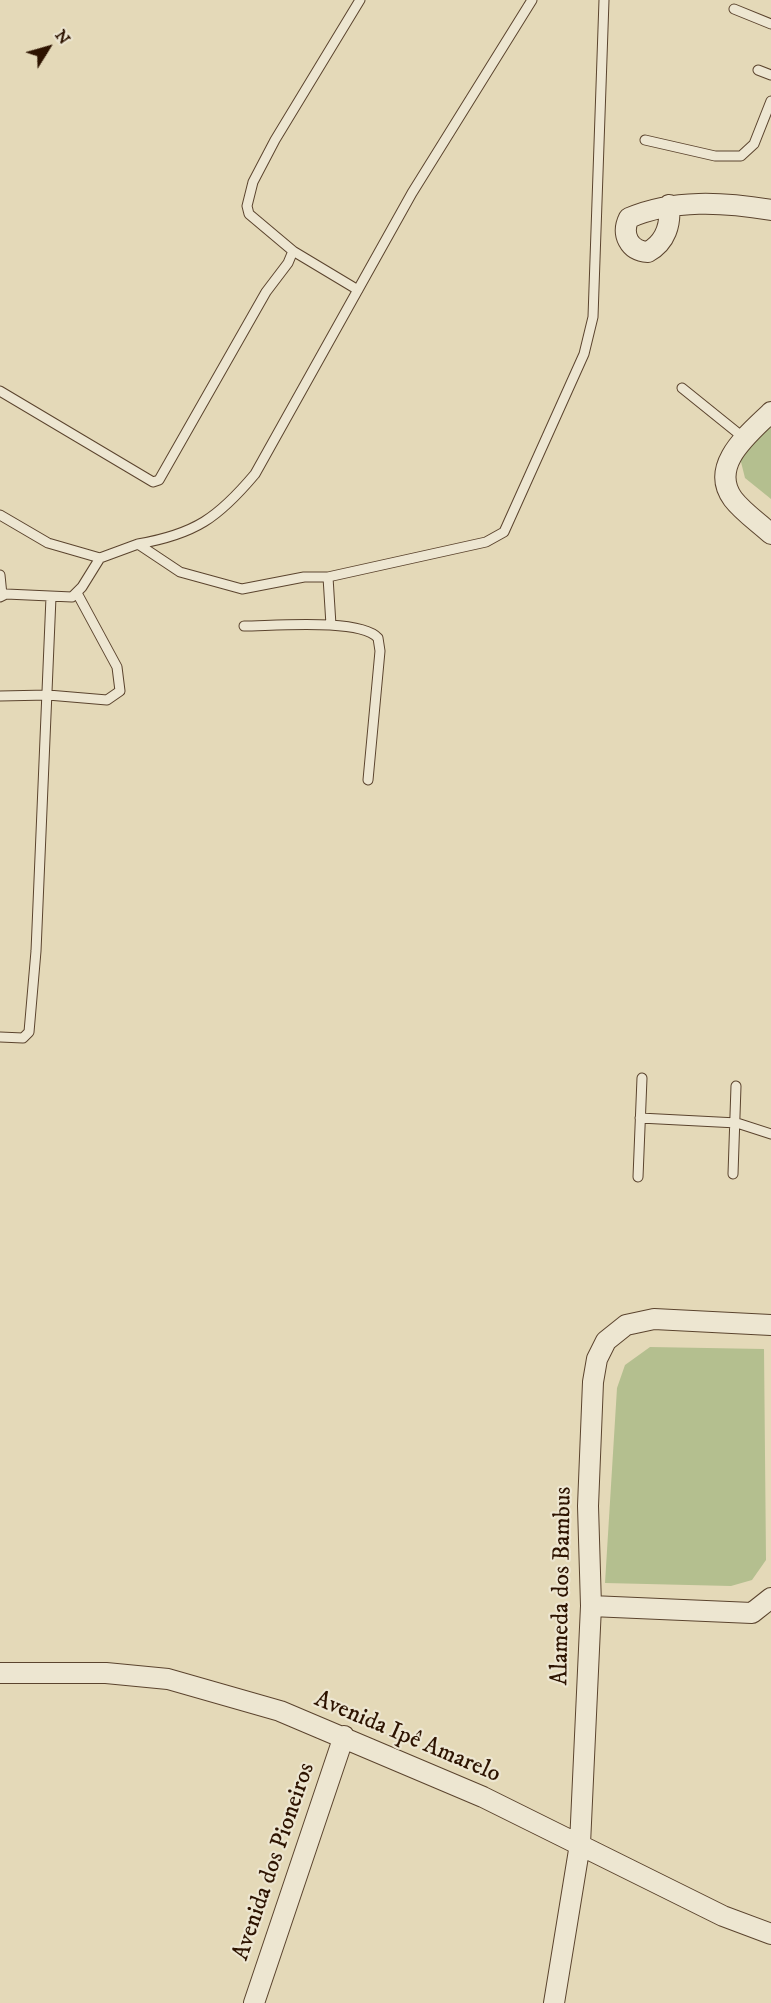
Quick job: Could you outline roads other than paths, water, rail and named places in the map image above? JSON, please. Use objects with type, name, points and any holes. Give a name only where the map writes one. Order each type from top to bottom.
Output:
[{"type":"street","points":[[669,205],[732,205],[771,210]]},
{"type":"street","points":[[771,412],[744,438],[731,454],[728,463],[728,489],[733,499],[771,534]]},
{"type":"street","name":"Alameda dos Bambus","points":[[554,2003],[580,1844],[591,1606],[588,1506],[593,1382],[597,1359],[606,1341],[626,1325],[654,1319],[771,1325]]},
{"type":"street","points":[[591,1606],[621,1605],[752,1613],[771,1598]]},
{"type":"street","name":"Avenida Ipê Amarelo","points":[[0,1673],[106,1673],[168,1679],[269,1707],[344,1736],[580,1844],[723,1916],[771,1934]]},
{"type":"street","name":"Avenida dos Pioneiros","points":[[254,2003],[344,1736]]},
{"type":"lane","points":[[358,290],[292,252],[249,214],[247,206],[253,182],[275,140],[360,0]]},
{"type":"lane","points":[[0,515],[48,543],[100,558],[138,544],[173,538],[196,527],[218,512],[255,474],[412,194],[532,0]]},
{"type":"lane","points":[[138,544],[180,572],[242,589],[304,577],[328,577],[486,542],[504,532],[584,354],[593,317],[604,0]]},
{"type":"lane","points":[[734,9],[771,24]]},
{"type":"lane","points":[[758,70],[771,75]]},
{"type":"lane","points":[[645,140],[715,156],[741,156],[754,144],[771,101]]},
{"type":"lane","points":[[0,391],[144,478],[153,482],[159,480],[266,292],[288,263],[292,252]]},
{"type":"lane","points":[[682,388],[744,438]]},
{"type":"lane","points":[[0,575],[1,596],[67,598],[77,593],[100,558]]},
{"type":"lane","points":[[328,577],[331,625]]},
{"type":"lane","points":[[0,696],[48,695],[107,700],[120,691],[117,667],[77,593]]},
{"type":"lane","points":[[0,1037],[23,1038],[29,1032],[36,951],[51,597]]},
{"type":"lane","points":[[244,626],[331,625],[370,631],[378,638],[380,651],[368,780]]},
{"type":"lane","points":[[638,1177],[642,1078]]},
{"type":"lane","points":[[733,1174],[736,1086]]},
{"type":"lane","points":[[640,1118],[735,1123],[771,1134]]}]
